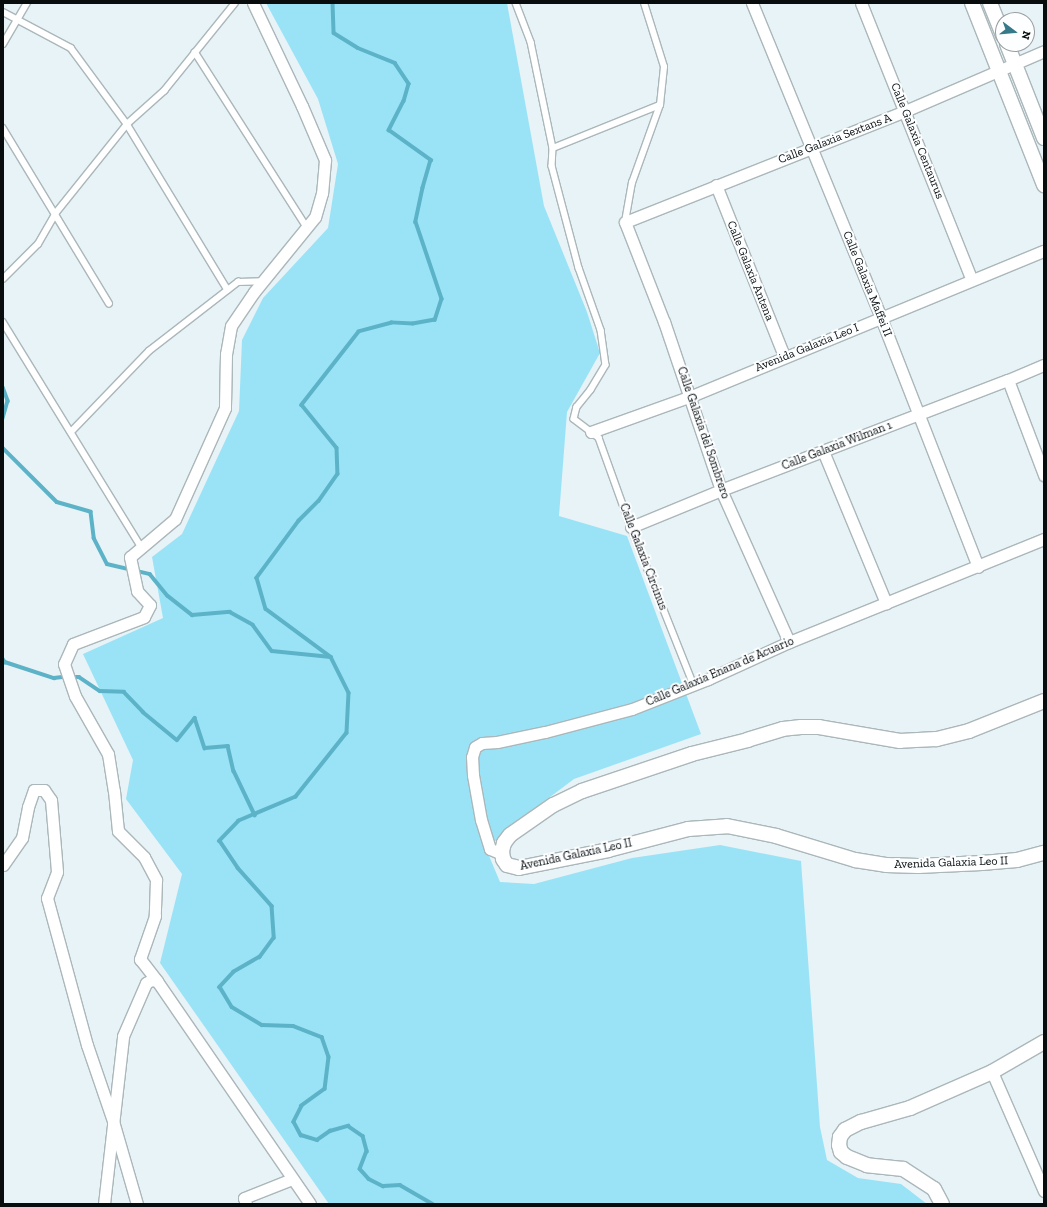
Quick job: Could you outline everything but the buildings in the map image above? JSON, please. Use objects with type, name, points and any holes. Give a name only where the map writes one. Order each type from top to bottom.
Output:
[{"type":"street","points":[[253,3],[302,106],[325,160],[322,193],[314,218],[263,281],[231,326],[226,354],[225,408],[175,519],[130,557],[137,591],[150,605],[144,617],[73,644],[64,664],[75,696],[108,754],[118,831],[144,857],[156,880],[155,916],[140,959],[157,981],[310,1204]]},
{"type":"street","name":"Calle Galaxia Maffei II","points":[[752,3],[810,149],[881,318],[978,567]]},
{"type":"street","name":"Calle Galaxia Centaurus","points":[[861,3],[972,280]]},
{"type":"street","points":[[972,3],[1044,184]]},
{"type":"street","points":[[990,3],[995,15]]},
{"type":"street","name":"Calle Galaxia Sextans A","points":[[625,222],[905,111],[1044,51]]},
{"type":"street","points":[[1009,52],[1044,138]]},
{"type":"street","name":"Calle Galaxia Antena","points":[[716,185],[784,356]]},
{"type":"street","name":"Calle Galaxia del Sombrero","points":[[625,222],[664,322],[721,490],[789,642]]},
{"type":"street","name":"Avenida Galaxia Leo I","points":[[591,432],[690,397],[784,356],[1044,251]]},
{"type":"street","name":"Calle Galaxia Wilman 1","points":[[631,527],[721,490],[919,415],[1044,365]]},
{"type":"street","points":[[1008,380],[1044,475]]},
{"type":"street","points":[[823,451],[886,603]]},
{"type":"street","name":"Calle Galaxia Enana de Acuario","points":[[502,854],[490,849],[481,820],[472,757],[475,747],[482,743],[497,742],[545,732],[632,709],[694,685],[789,642],[978,567],[1044,539]]},
{"type":"street","name":"Avenida Galaxia Leo II","points":[[1044,701],[970,732],[936,739],[900,741],[819,727],[801,727],[783,729],[748,740],[692,754],[582,791],[553,805],[510,835],[504,843],[502,854],[507,865],[519,868],[608,850],[688,829],[727,826],[776,836],[854,860],[886,865],[918,866],[972,864],[1017,860],[1044,853]]},
{"type":"street","points":[[3,865],[22,838],[28,807],[34,790],[44,790],[51,800],[57,872],[47,898],[87,1045],[113,1121],[136,1204]]},
{"type":"street","points":[[104,1204],[123,1036],[146,983],[151,980],[157,981]]},
{"type":"street","points":[[942,1204],[934,1189],[903,1169],[867,1164],[847,1157],[841,1152],[839,1145],[840,1137],[845,1130],[861,1122],[880,1118],[910,1108],[992,1072],[1044,1042]]},
{"type":"street","points":[[992,1072],[1044,1191]]},
{"type":"street","points":[[246,1204],[244,1198],[292,1179]]},
{"type":"lane","points":[[3,44],[27,3]]},
{"type":"lane","points":[[3,279],[38,244],[55,214],[127,124],[164,91],[235,3]]},
{"type":"lane","points":[[516,3],[531,42],[553,148],[660,105]]},
{"type":"lane","points":[[625,222],[632,183],[660,105],[664,68],[644,3]]},
{"type":"lane","points":[[3,12],[17,21],[71,48],[127,124],[228,290]]},
{"type":"lane","points":[[195,52],[307,226]]},
{"type":"lane","points":[[3,128],[109,303]]},
{"type":"lane","name":"Calle Galaxia Circinus","points":[[553,148],[552,166],[555,181],[579,268],[602,330],[606,365],[591,390],[577,407],[574,419],[599,438],[631,527],[694,685]]},
{"type":"lane","points":[[70,432],[149,351],[238,282],[263,281]]},
{"type":"lane","points":[[3,322],[142,548]]},
{"type":"shaded area","points":[[266,3],[507,3],[544,206],[587,312],[600,353],[567,412],[559,516],[627,536],[701,734],[574,779],[502,833],[487,851],[500,882],[534,884],[632,858],[720,845],[801,861],[820,1127],[827,1160],[858,1178],[901,1184],[927,1204],[329,1204],[160,963],[182,874],[126,799],[133,760],[83,654],[163,618],[152,557],[182,534],[239,411],[242,340],[263,298],[328,228],[338,164],[318,99]]},
{"type":"waterway","points":[[333,3],[334,33],[358,48],[395,63],[409,84],[404,101],[389,130],[431,160],[416,222],[442,299],[435,320],[413,324],[392,323],[359,332],[302,405],[337,448],[338,474],[319,501],[299,521],[257,578],[266,609],[331,657],[349,693],[347,733],[296,797],[239,821],[220,841],[238,868],[272,906],[274,938],[260,957],[234,972],[220,987],[232,1007],[262,1025],[293,1026],[322,1037],[329,1057],[325,1089],[302,1106],[294,1122],[301,1135],[317,1140],[330,1131],[348,1126],[363,1136],[367,1151],[360,1169],[369,1179],[383,1186],[400,1185],[433,1204]]},
{"type":"waterway","points":[[3,387],[8,401],[3,418]]},
{"type":"waterway","points":[[3,448],[57,502],[91,512],[94,538],[107,564],[150,574],[168,596],[192,615],[230,612],[253,625],[272,651],[331,657]]},
{"type":"waterway","points":[[3,659],[5,662],[54,678],[62,677]]},
{"type":"waterway","points":[[75,677],[79,677],[100,691],[124,692],[143,712],[177,740],[195,718],[205,748],[228,746],[234,771],[255,815]]}]
